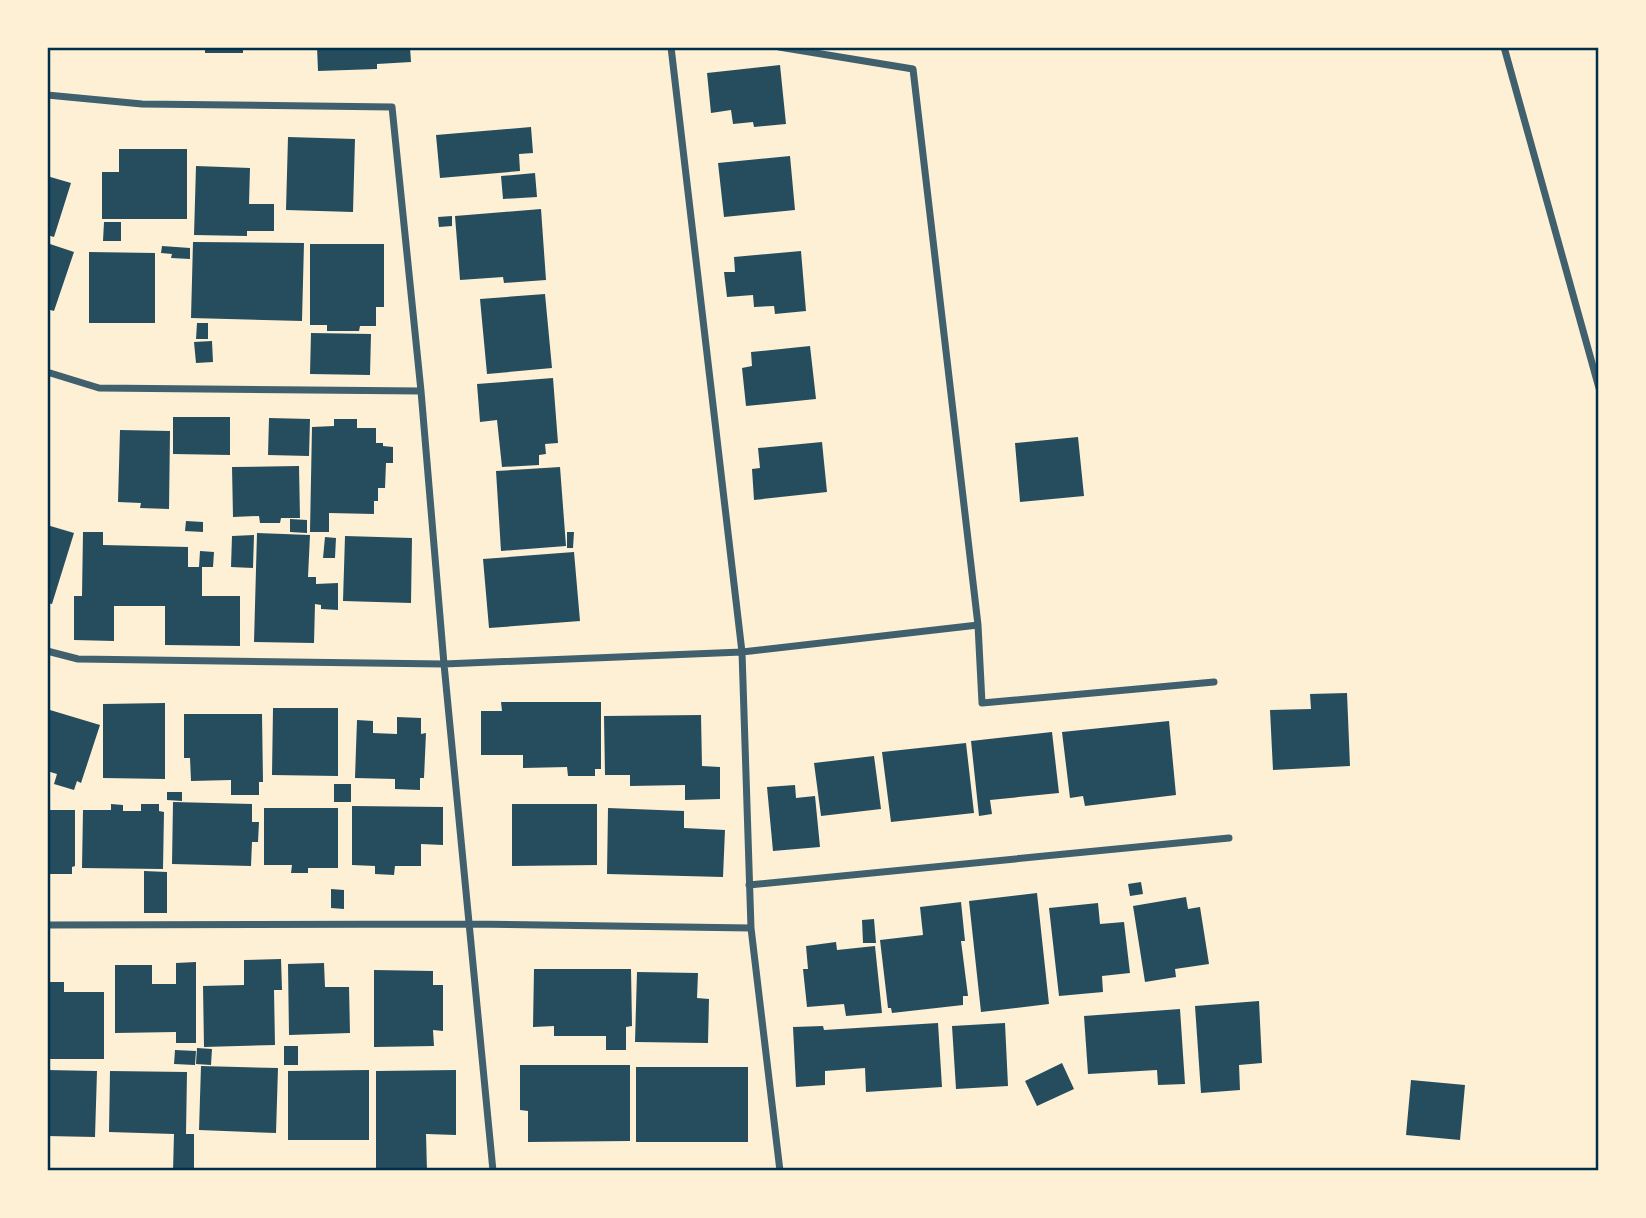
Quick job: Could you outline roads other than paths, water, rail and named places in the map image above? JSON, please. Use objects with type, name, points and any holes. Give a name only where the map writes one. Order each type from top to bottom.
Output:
[{"type":"street","points":[[671,47],[742,652],[751,928],[780,1171]]},
{"type":"street","points":[[779,47],[913,69],[978,625],[982,704],[1214,682]]},
{"type":"street","points":[[1504,47],[1599,388]]},
{"type":"street","points":[[47,95],[142,104],[392,107],[493,1171]]},
{"type":"street","points":[[47,372],[99,388],[421,391]]},
{"type":"street","points":[[47,651],[78,659],[444,664],[742,652],[978,625]]},
{"type":"street","points":[[749,886],[1229,838]]},
{"type":"street","points":[[47,925],[751,928]]}]
